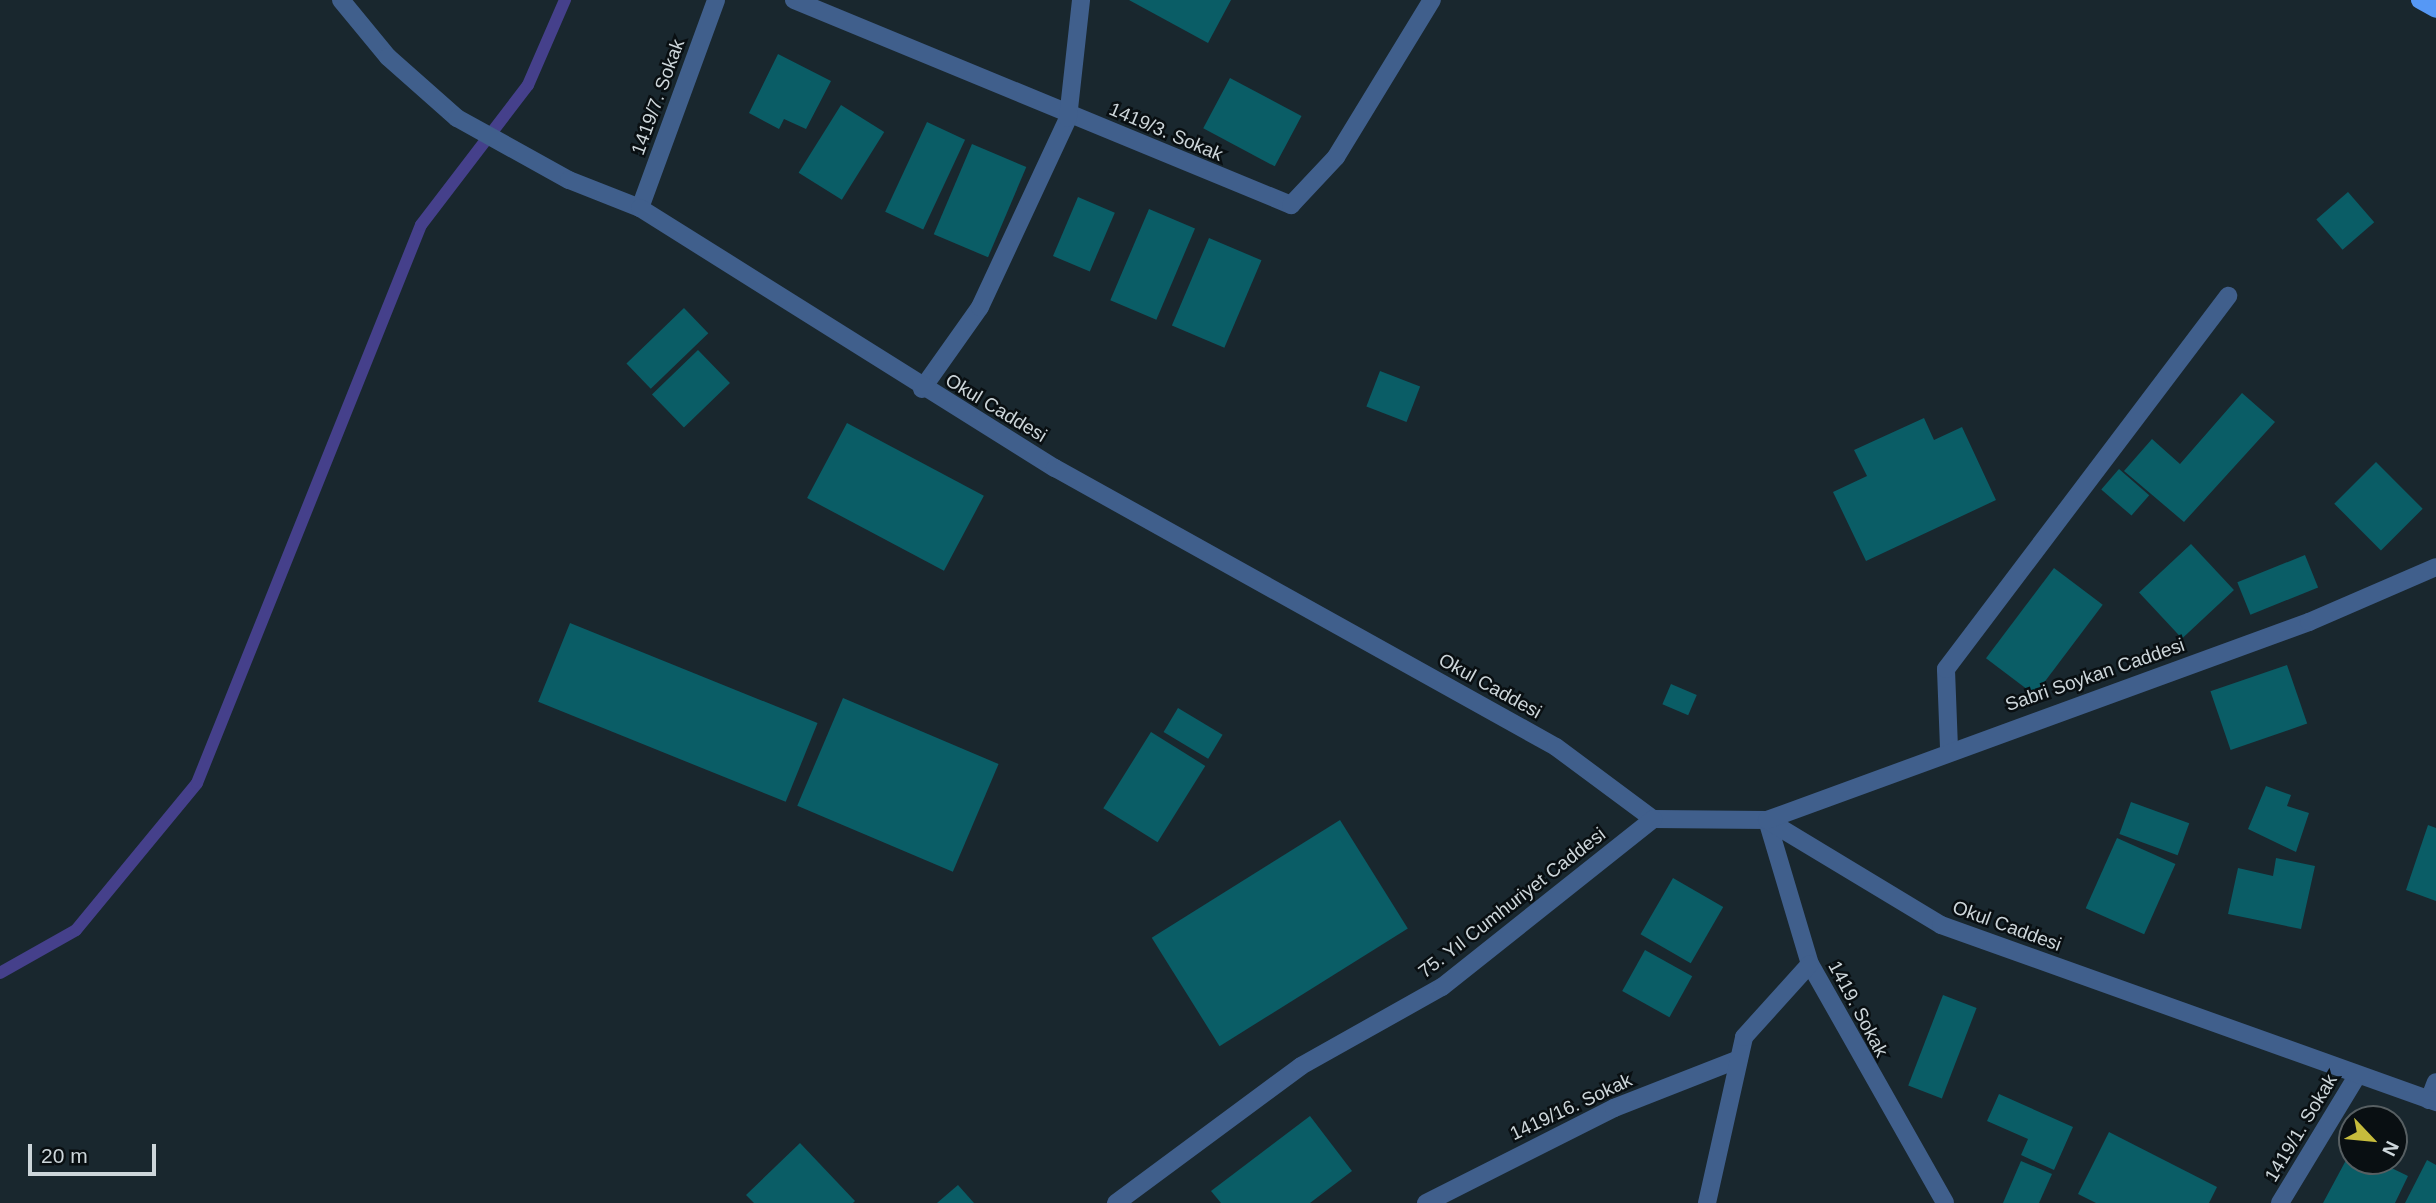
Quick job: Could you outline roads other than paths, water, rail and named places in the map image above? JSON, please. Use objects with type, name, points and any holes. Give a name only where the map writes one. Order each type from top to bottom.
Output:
[{"type":"main road","points":[[2420,0],[2436,9]]},
{"type":"street","name":"Okul Caddesi","points":[[341,0],[388,57],[457,118],[569,180],[640,208],[922,389],[1556,747],[1653,819]]},
{"type":"street","name":"1419/7. Sokak","points":[[640,208],[716,0]]},
{"type":"street","name":"1419/3. Sokak","points":[[794,0],[1291,205],[1336,157],[1432,0]]},
{"type":"street","points":[[922,389],[980,307],[1068,112],[1082,0]]},
{"type":"street","points":[[1949,748],[1946,670],[2228,296]]},
{"type":"street","name":"Sabri Soykan Caddesi","points":[[1767,820],[1949,748],[2309,622],[2436,567]]},
{"type":"street","points":[[1653,819],[1767,820]]},
{"type":"street","name":"75. Yıl Cumhuriyet Caddesi","points":[[1116,1203],[1301,1066],[1442,987],[1653,819]]},
{"type":"street","name":"Okul Caddesi","points":[[1767,820],[1941,925],[2432,1101]]},
{"type":"street","name":"1419. Sokak","points":[[1767,820],[1810,964],[1945,1203]]},
{"type":"street","points":[[1707,1203],[1744,1037],[1810,964]]},
{"type":"street","name":"1419/16. Sokak","points":[[1426,1203],[1614,1108],[1739,1059]]},
{"type":"street","name":"1419/1. Sokak","points":[[2280,1203],[2357,1076]]},
{"type":"street","points":[[2432,1101],[2436,1082]]},
{"type":"waterway","points":[[0,973],[76,930],[197,783],[421,225],[528,85],[565,0]]}]
